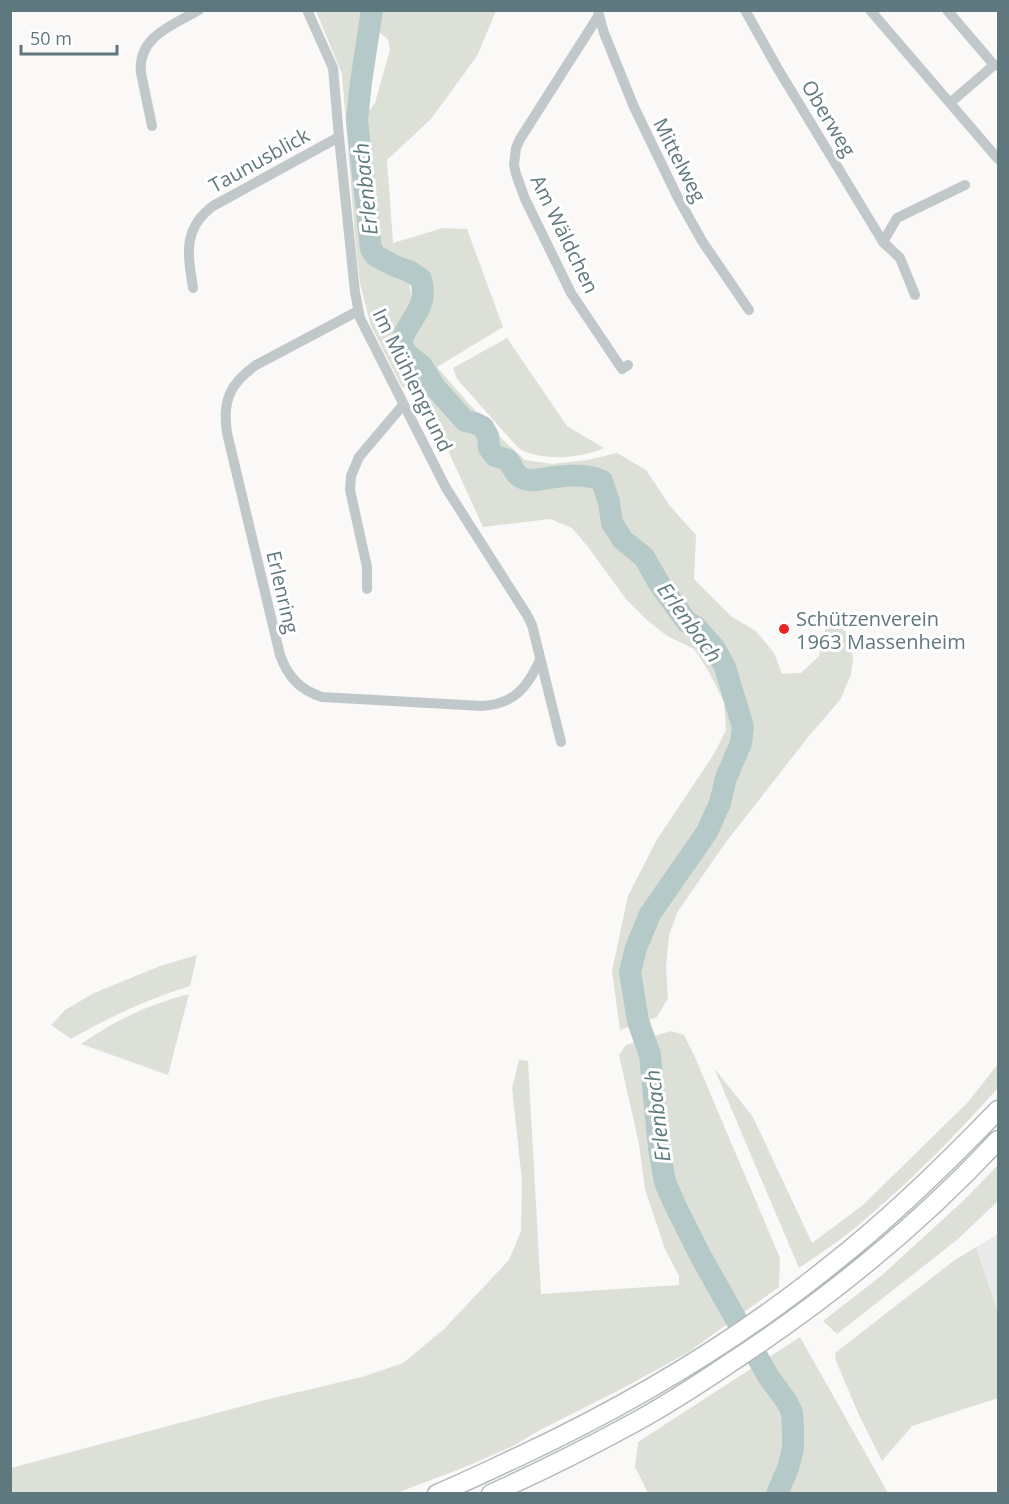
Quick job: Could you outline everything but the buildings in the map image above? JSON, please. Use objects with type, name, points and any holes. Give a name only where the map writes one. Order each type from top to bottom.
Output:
[{"type":"highway","points":[[437,1494],[556,1440],[677,1373],[736,1335],[833,1264],[879,1225],[924,1185],[999,1110]]},
{"type":"highway","points":[[491,1494],[626,1427],[688,1391],[748,1352],[846,1281],[938,1201],[999,1140]]},
{"type":"street","points":[[152,126],[141,73],[142,55],[151,40],[159,33],[199,10]]},
{"type":"street","name":"Im Mühlengrund","points":[[307,10],[333,68],[358,311],[432,462],[527,615],[534,633],[561,742]]},
{"type":"street","name":"Oberweg","points":[[745,10],[778,69],[884,242],[900,258],[915,295]]},
{"type":"street","points":[[870,10],[999,159]]},
{"type":"street","points":[[947,10],[996,65],[950,103]]},
{"type":"street","name":"Mittelweg","points":[[599,13],[604,33],[634,107],[678,198],[702,241],[749,310]]},
{"type":"street","name":"Am Wäldchen","points":[[599,13],[520,140],[516,148],[514,165],[525,199],[571,293],[622,369],[628,365]]},
{"type":"street","name":"Taunusblick","points":[[193,288],[188,246],[195,226],[205,212],[339,137]]},
{"type":"street","points":[[884,242],[897,218],[965,185]]},
{"type":"street","name":"Erlenring","points":[[358,311],[248,371],[234,386],[226,402],[227,433],[286,672],[302,688],[322,697],[482,706],[498,704],[523,689],[540,660]]},
{"type":"street","points":[[367,589],[367,567],[350,490],[351,476],[359,457],[403,405]]},
{"type":"shaded area","points":[[316,11],[365,11],[355,119],[365,243],[378,260],[408,277],[412,300],[405,320],[395,333],[412,350],[409,342],[411,332],[426,310],[428,294],[426,277],[414,267],[392,259],[381,252],[375,240],[365,116],[375,103],[390,50],[388,39],[376,30],[378,11],[496,11],[477,56],[431,119],[387,160],[393,243],[443,228],[467,229],[503,327],[437,367],[504,441],[525,460],[552,464],[587,460],[617,453],[646,470],[670,506],[696,535],[694,579],[732,617],[756,631],[774,653],[782,674],[801,673],[819,656],[828,619],[846,632],[853,658],[851,675],[840,700],[726,842],[678,911],[669,935],[666,967],[668,998],[657,1017],[620,1030],[612,971],[628,896],[656,841],[714,754],[726,730],[724,702],[694,649],[667,636],[647,620],[626,599],[572,528],[550,519],[483,527],[424,398],[411,388],[402,387],[371,326],[360,283],[342,74]]},
{"type":"shaded area","points":[[507,338],[567,426],[604,448],[564,457],[543,456],[523,450],[513,442],[457,379],[453,368]]},
{"type":"shaded area","points":[[197,955],[190,986],[129,1009],[71,1039],[51,1025],[65,1010],[94,993],[160,966]]},
{"type":"shaded area","points":[[189,994],[168,1075],[81,1044],[132,1014]]},
{"type":"shaded area","points":[[671,1031],[684,1035],[694,1055],[780,1258],[779,1287],[687,1353],[513,1446],[397,1493],[11,1493],[11,1468],[269,1399],[362,1377],[403,1363],[444,1329],[509,1260],[521,1231],[522,1181],[512,1088],[519,1060],[528,1061],[541,1294],[679,1285],[679,1276],[665,1249],[645,1189],[639,1144],[619,1055],[626,1045]]},
{"type":"shaded area","points":[[998,1064],[998,1088],[947,1142],[875,1211],[842,1238],[799,1268],[714,1068],[753,1117],[812,1243],[863,1205],[968,1102]]},
{"type":"shaded area","points":[[998,1165],[998,1201],[957,1240],[837,1334],[823,1321],[881,1276],[963,1201]]},
{"type":"shaded area","points":[[998,1234],[998,1312],[976,1247]]},
{"type":"shaded area","points":[[976,1247],[998,1312],[998,1398],[912,1426],[882,1461],[859,1415],[836,1361],[835,1353],[952,1262]]},
{"type":"shaded area","points":[[800,1337],[888,1493],[648,1493],[635,1467],[638,1442]]},
{"type":"waterway","name":"Erlenbach","points":[[372,10],[357,120],[371,249],[376,256],[421,279],[423,289],[420,306],[401,342],[406,353],[422,366],[434,386],[465,421],[483,427],[488,436],[489,448],[495,456],[508,460],[520,477],[534,480],[579,476],[602,481],[609,502],[612,523],[623,540],[644,557],[660,585],[687,622],[695,626],[715,649],[725,667],[743,727],[741,743],[707,832],[650,914],[636,948],[630,972],[638,1021],[650,1055],[659,1148],[665,1182],[700,1255],[768,1376],[792,1413],[793,1449],[777,1494]]},
{"type":"place","name":"Schützenverein 1963 Massenheim","points":[[784,629]]}]
